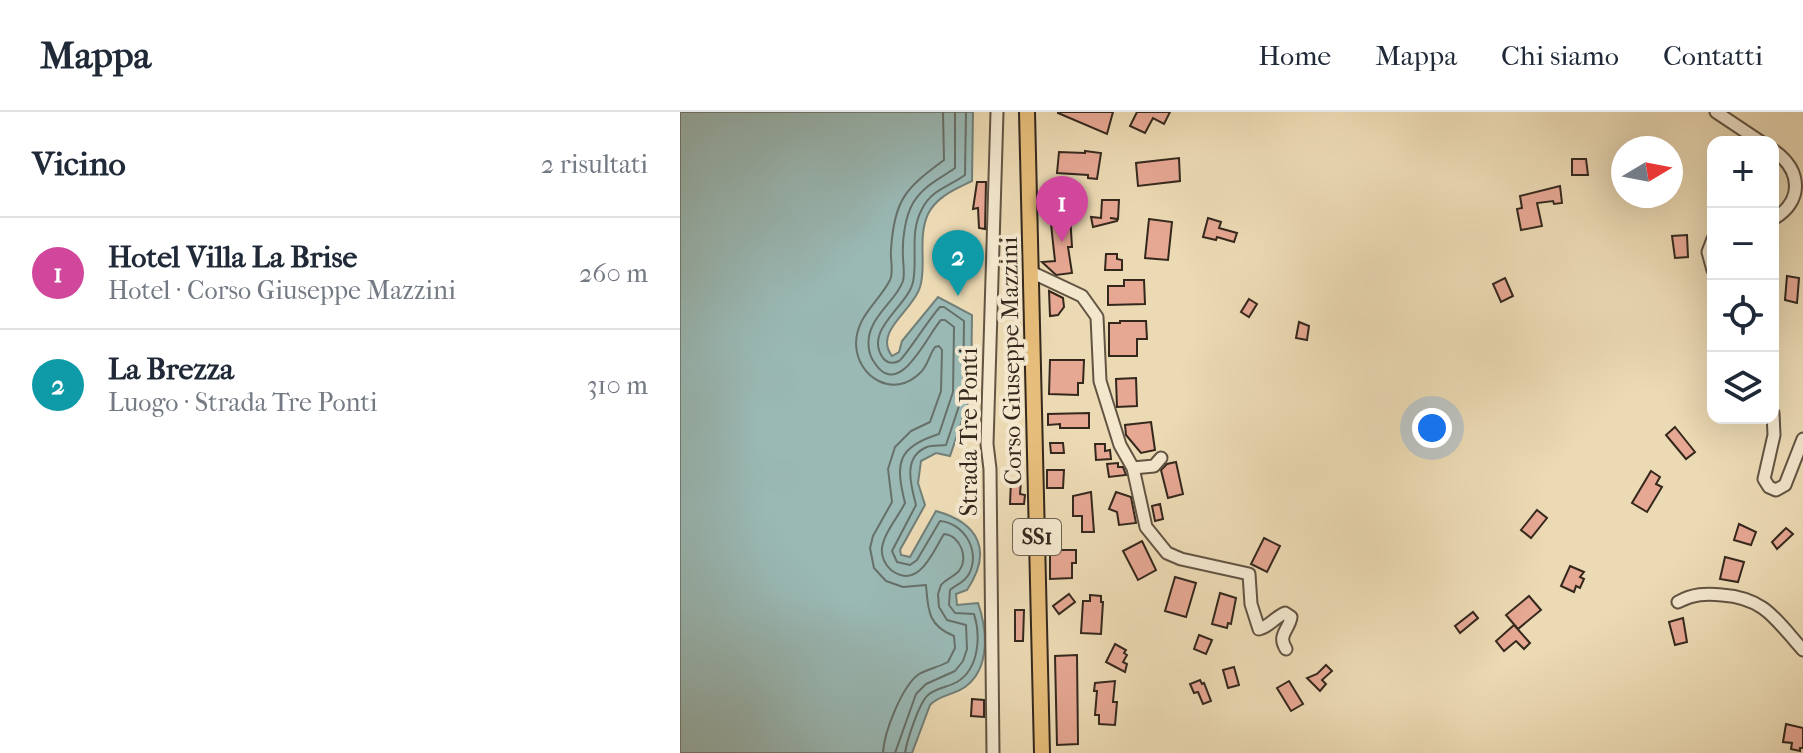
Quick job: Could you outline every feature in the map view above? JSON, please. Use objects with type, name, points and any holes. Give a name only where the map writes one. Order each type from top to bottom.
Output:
[{"type":"main road","name":"Corso Giuseppe Mazzini","points":[[1027,112],[1042,753]]},
{"type":"street","name":"Strada Tre Ponti","points":[[993,753],[990,469],[987,444],[997,112]]},
{"type":"street","points":[[1716,112],[1752,136]]},
{"type":"street","points":[[1779,154],[1798,171],[1802,187],[1798,202],[1779,216]]},
{"type":"street","points":[[1031,272],[1082,296],[1097,317],[1100,381],[1120,445],[1133,468],[1146,527],[1167,553],[1181,559],[1247,572],[1251,579],[1251,604],[1246,620]]},
{"type":"street","points":[[1774,424],[1774,435],[1764,473],[1769,487],[1776,490],[1785,485],[1803,439]]},
{"type":"street","points":[[1133,468],[1154,466],[1161,458]]},
{"type":"street","points":[[1678,602],[1703,594],[1736,596],[1754,601],[1763,606],[1803,650]]},
{"type":"street","points":[[1251,604],[1259,629],[1265,628],[1279,615],[1290,614],[1291,620],[1281,641],[1286,649]]},
{"type":"water","points":[[680,112],[973,112],[972,181],[942,198],[928,214],[923,233],[920,287],[888,338],[892,356],[899,352],[902,341],[938,297],[972,315],[971,394],[950,456],[936,453],[921,461],[918,483],[925,505],[900,550],[901,555],[910,557],[936,511],[951,516],[972,531],[980,551],[979,563],[967,590],[956,594],[957,605],[978,603],[985,648],[973,679],[961,690],[930,705],[912,753],[680,753]]},
{"type":"building","points":[[1058,112],[1113,112],[1107,134],[1058,113]]},
{"type":"building","points":[[1137,112],[1170,112],[1164,124],[1153,118],[1145,133],[1130,126]]},
{"type":"building","points":[[1059,152],[1101,153],[1097,179],[1088,178],[1088,175],[1057,173]]},
{"type":"building","points":[[1179,158],[1180,181],[1138,186],[1136,163]]},
{"type":"building","points":[[1572,159],[1586,159],[1588,175],[1572,175]]},
{"type":"building","points":[[977,182],[986,182],[985,229],[979,228],[978,208],[973,209]]},
{"type":"building","points":[[1560,186],[1562,203],[1537,203],[1542,226],[1521,230],[1517,209],[1522,208],[1520,196]]},
{"type":"building","points":[[1040,193],[1056,196],[1056,204],[1040,204]]},
{"type":"building","points":[[1102,200],[1119,200],[1118,219],[1110,218],[1117,221],[1093,227],[1091,217],[1101,218]]},
{"type":"building","points":[[1070,215],[1072,247],[1068,247],[1072,273],[1056,275],[1042,262],[1055,261],[1051,224],[1063,223],[1062,216]]},
{"type":"building","points":[[1208,218],[1221,222],[1219,228],[1237,233],[1234,242],[1203,237]]},
{"type":"building","points":[[1149,219],[1172,222],[1168,260],[1145,258]]},
{"type":"building","points":[[1687,235],[1688,257],[1675,258],[1672,236]]},
{"type":"building","points":[[1106,254],[1117,254],[1117,259],[1122,260],[1122,270],[1105,270]]},
{"type":"building","points":[[1787,276],[1799,278],[1797,303],[1785,300]]},
{"type":"building","points":[[1505,278],[1513,296],[1501,302],[1493,284]]},
{"type":"building","points":[[1124,280],[1144,280],[1145,304],[1108,305],[1108,286],[1124,286]]},
{"type":"building","points":[[1049,291],[1063,298],[1064,307],[1058,315],[1050,316]]},
{"type":"building","points":[[1249,299],[1257,304],[1249,317],[1241,312]]},
{"type":"building","points":[[1146,321],[1147,339],[1137,339],[1137,356],[1109,356],[1109,323]]},
{"type":"building","points":[[1299,322],[1309,326],[1307,340],[1296,338]]},
{"type":"building","points":[[1050,360],[1084,360],[1083,383],[1078,383],[1078,395],[1049,394]]},
{"type":"building","points":[[1136,378],[1137,406],[1117,407],[1116,379]]},
{"type":"building","points":[[1089,413],[1089,428],[1048,425],[1048,414]]},
{"type":"building","points":[[1151,422],[1155,450],[1141,453],[1126,435],[1125,425]]},
{"type":"building","points":[[1675,427],[1695,452],[1686,459],[1666,435]]},
{"type":"building","points":[[1050,443],[1063,443],[1064,453],[1051,453]]},
{"type":"building","points":[[1095,444],[1105,444],[1105,451],[1110,450],[1111,459],[1096,460]]},
{"type":"building","points":[[1176,462],[1183,494],[1168,498],[1161,470],[1167,464]]},
{"type":"building","points":[[1118,463],[1126,475],[1109,477],[1107,464]]},
{"type":"building","points":[[1047,470],[1064,470],[1063,488],[1047,488]]},
{"type":"building","points":[[1651,471],[1660,477],[1656,484],[1662,487],[1647,512],[1632,503]]},
{"type":"building","points":[[1011,480],[1021,481],[1020,494],[1025,495],[1024,504],[1010,504]]},
{"type":"building","points":[[1091,492],[1094,532],[1082,532],[1082,516],[1073,516],[1073,496]]},
{"type":"building","points":[[1116,492],[1131,497],[1136,523],[1119,525],[1117,512],[1109,509]]},
{"type":"building","points":[[1160,504],[1163,519],[1155,521],[1152,506]]},
{"type":"building","points":[[1537,510],[1547,518],[1531,538],[1521,530]]},
{"type":"building","points":[[1739,524],[1756,532],[1751,545],[1734,540]]},
{"type":"building","points":[[1786,528],[1793,534],[1777,549],[1772,542]]},
{"type":"building","points":[[1264,538],[1280,546],[1267,572],[1251,564]]},
{"type":"building","points":[[1142,541],[1156,570],[1138,580],[1123,551]]},
{"type":"building","points":[[1050,550],[1076,550],[1072,578],[1050,579]]},
{"type":"building","points":[[1725,557],[1744,562],[1738,582],[1720,579]]},
{"type":"building","points":[[1570,566],[1584,572],[1580,577],[1584,579],[1580,588],[1576,586],[1574,592],[1561,586]]},
{"type":"building","points":[[1175,577],[1196,583],[1186,617],[1165,611]]},
{"type":"building","points":[[1220,593],[1236,598],[1231,624],[1228,623],[1227,628],[1212,624]]},
{"type":"building","points":[[1069,594],[1075,602],[1059,614],[1053,606]]},
{"type":"building","points":[[1090,595],[1101,596],[1103,602],[1101,634],[1081,633],[1083,601],[1090,601]]},
{"type":"building","points":[[1529,596],[1541,610],[1518,629],[1506,615]]},
{"type":"building","points":[[1015,610],[1024,610],[1023,641],[1015,641]]},
{"type":"building","points":[[1473,612],[1478,618],[1460,633],[1455,626]]},
{"type":"building","points":[[1683,618],[1687,642],[1675,645],[1669,622]]},
{"type":"building","points":[[1514,625],[1530,643],[1524,649],[1516,641],[1504,651],[1496,641]]},
{"type":"building","points":[[1199,635],[1212,640],[1206,654],[1194,649]]},
{"type":"building","points":[[1115,644],[1126,650],[1123,662],[1127,664],[1125,672],[1106,662]]},
{"type":"building","points":[[1077,655],[1078,744],[1057,745],[1055,656]]},
{"type":"building","points":[[1326,665],[1332,671],[1322,680],[1326,684],[1320,691],[1307,678]]},
{"type":"building","points":[[1234,667],[1239,685],[1228,688],[1223,670]]},
{"type":"building","points":[[1200,680],[1211,701],[1203,704],[1190,684]]},
{"type":"building","points":[[1115,681],[1115,725],[1099,724],[1099,715],[1095,715],[1095,683]]},
{"type":"building","points":[[1289,681],[1303,704],[1291,711],[1277,688]]},
{"type":"building","points":[[972,699],[984,700],[984,717],[971,716]]},
{"type":"building","points":[[1786,724],[1803,728],[1803,748],[1800,751],[1791,749],[1792,743],[1783,742]]},
{"type":"place","name":"Hotel Villa La Brise","points":[[1062,242]]},
{"type":"place","name":"La Brezza","points":[[958,296]]}]
